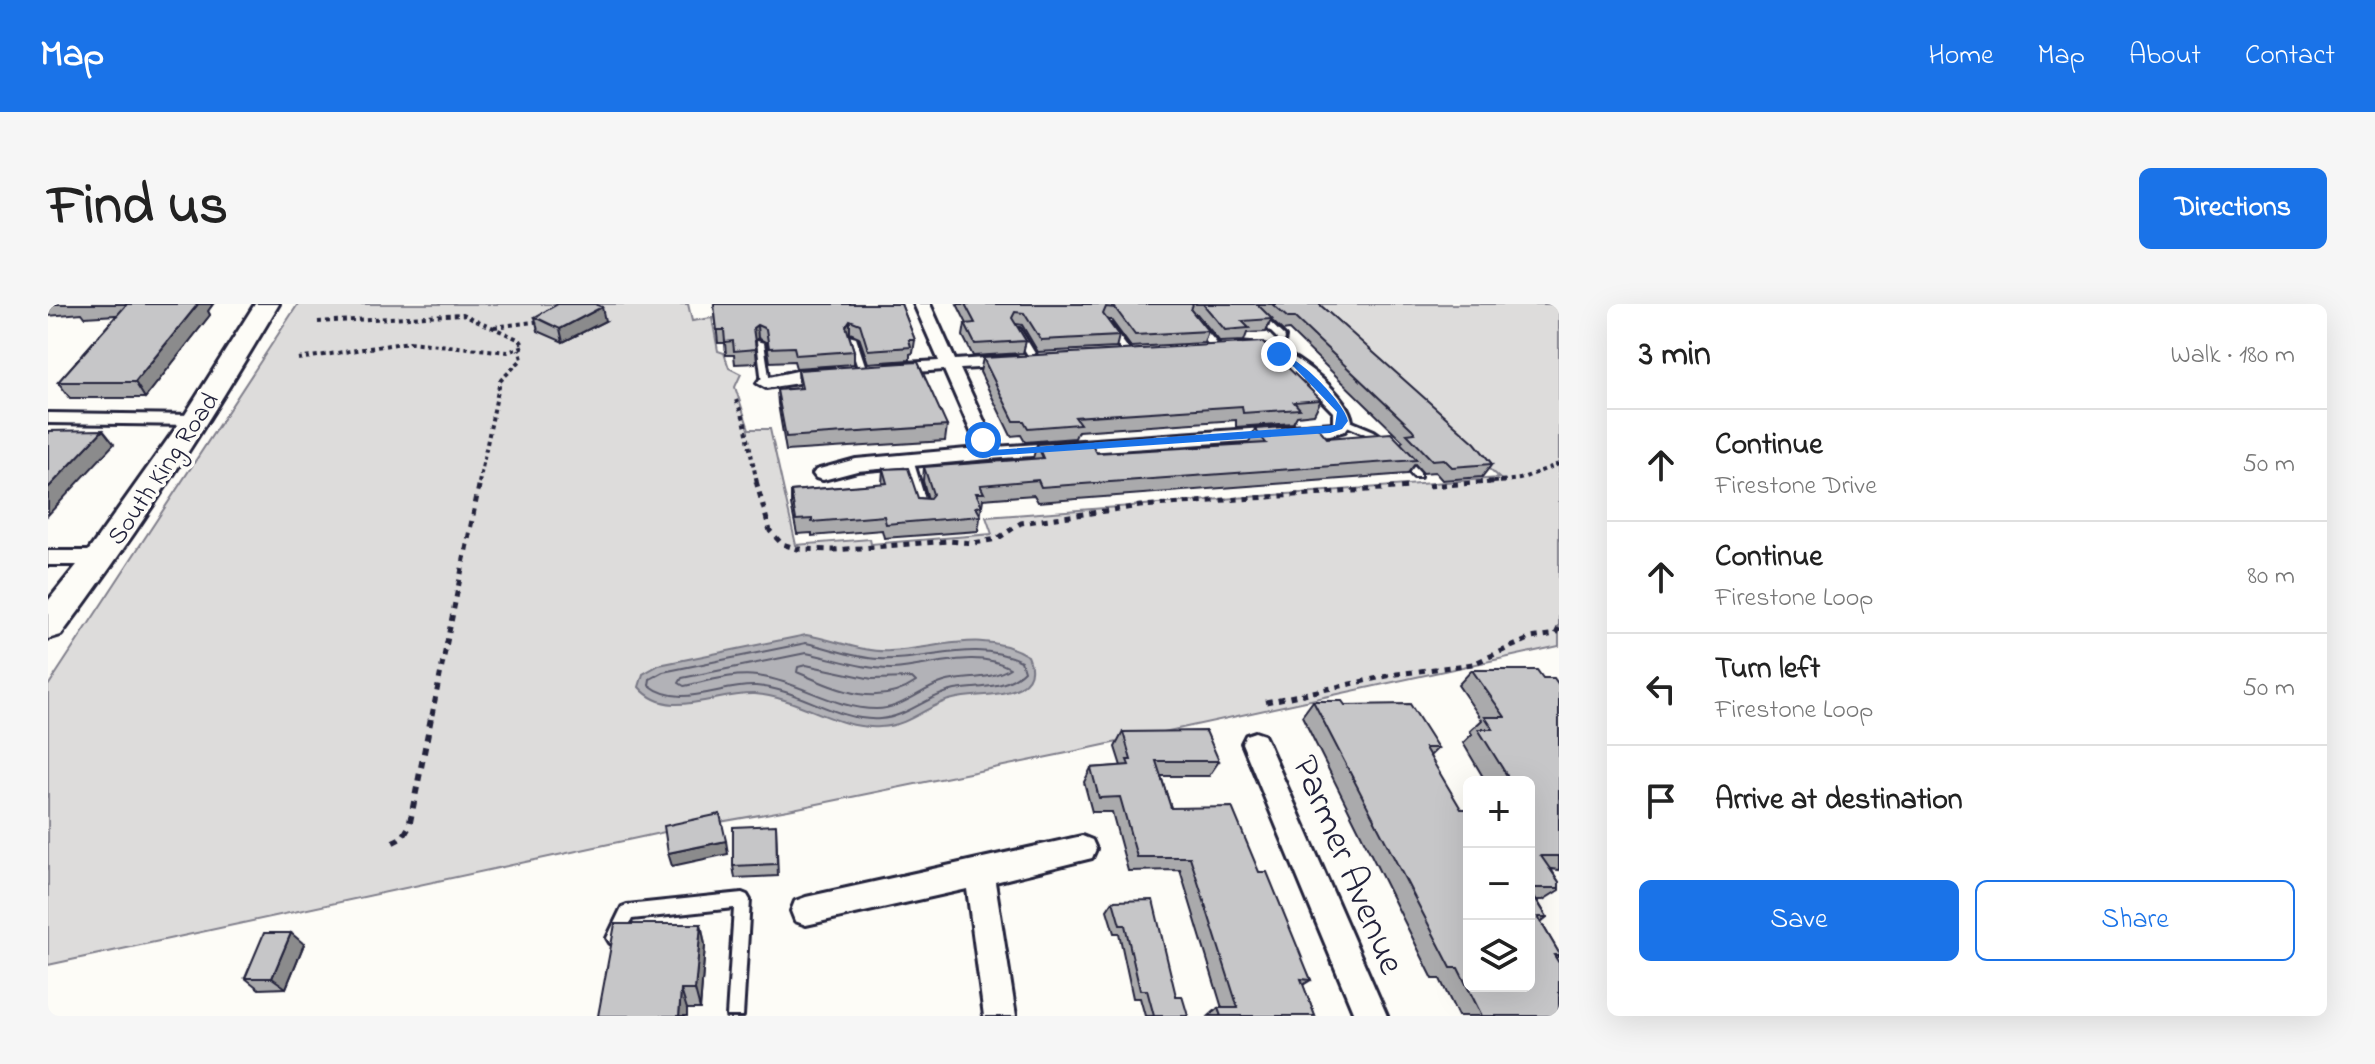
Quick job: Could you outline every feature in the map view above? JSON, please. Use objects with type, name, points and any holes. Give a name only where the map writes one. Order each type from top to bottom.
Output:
[{"type":"main road","name":"South King Road","points":[[48,626],[101,558],[196,420],[267,304]]},
{"type":"street","points":[[922,304],[989,453]]},
{"type":"street","points":[[823,474],[856,465],[908,460],[1330,430],[1339,427],[1343,421],[1342,411],[1297,365],[1279,354],[1256,348],[1188,351]]},
{"type":"street","points":[[766,383],[797,376],[1043,360]]},
{"type":"street","points":[[48,418],[196,420]]},
{"type":"street","points":[[48,558],[101,558]]},
{"type":"street","name":"Parmer Avenue","points":[[1255,743],[1371,1016]]},
{"type":"street","points":[[806,911],[1082,849]]},
{"type":"street","points":[[979,872],[1000,1016]]},
{"type":"lane","points":[[1247,304],[1282,339],[1279,354]]},
{"type":"lane","points":[[1192,318],[1217,349]]},
{"type":"lane","points":[[1106,324],[1128,354]]},
{"type":"lane","points":[[1016,329],[1043,360]]},
{"type":"lane","points":[[852,338],[863,371]]},
{"type":"lane","points":[[760,343],[766,383]]},
{"type":"lane","points":[[1343,421],[1383,439],[1417,475]]},
{"type":"lane","points":[[908,460],[923,509]]},
{"type":"lane","points":[[610,959],[612,945],[627,912],[742,900],[735,1016]]},
{"type":"path","points":[[298,359],[409,342],[508,352],[519,349],[524,342],[463,314],[317,322]]},
{"type":"path","points":[[494,327],[507,322],[534,323],[553,315]]},
{"type":"path","points":[[393,842],[403,837],[409,827],[488,434],[503,375],[511,373],[522,359],[519,349]]},
{"type":"path","points":[[736,400],[744,419],[770,531],[782,544],[798,549],[974,543],[997,539],[1021,523],[1140,506],[1377,489],[1472,486],[1520,479],[1559,464]]},
{"type":"path","points":[[1266,702],[1397,674],[1473,664],[1531,638],[1556,634],[1559,628]]},
{"type":"shaded area","points":[[298,304],[688,304],[692,321],[712,318],[718,351],[724,353],[729,368],[741,374],[735,387],[749,429],[770,429],[796,545],[870,539],[871,544],[992,534],[986,517],[1499,478],[1307,304],[1559,304],[1559,646],[1067,753],[674,830],[48,965],[48,686]]},
{"type":"water","points":[[806,635],[880,651],[960,642],[995,643],[1028,656],[1031,673],[1024,684],[1013,690],[953,699],[901,723],[880,727],[848,724],[771,696],[755,694],[694,703],[664,703],[639,687],[643,674],[659,665]]},
{"type":"building","points":[[127,304],[198,304],[135,382],[58,382]]},
{"type":"building","points":[[558,304],[595,304],[602,307],[560,329],[535,317]]},
{"type":"building","points":[[714,304],[901,304],[915,340],[909,340],[911,347],[868,350],[860,324],[850,320],[846,326],[854,351],[796,355],[794,347],[769,348],[766,329],[757,325],[753,328],[756,349],[734,351],[733,341],[725,342],[724,330],[717,330]]},
{"type":"building","points":[[965,304],[1193,304],[1191,310],[1208,331],[1135,335],[1115,308],[1106,307],[1103,314],[1119,336],[1041,340],[1024,313],[1015,312],[1012,318],[1026,341],[975,344],[965,324],[975,323]]},
{"type":"building","points":[[1203,304],[1257,304],[1272,319],[1242,321],[1249,328],[1225,330]]},
{"type":"building","points":[[1272,304],[1319,304],[1475,443],[1492,464],[1452,467],[1444,459],[1432,460],[1407,434],[1415,433],[1412,429],[1295,318],[1288,318]]},
{"type":"building","points":[[1262,342],[1321,400],[1294,402],[1300,409],[1243,413],[1242,406],[1075,417],[1080,424],[1028,428],[1024,421],[1014,421],[983,358]]},
{"type":"building","points":[[918,362],[947,426],[786,437],[777,390],[802,388],[798,370]]},
{"type":"building","points":[[1316,425],[1327,438],[1391,433],[1417,460],[1041,487],[1038,480],[980,485],[984,493],[976,493],[982,506],[976,507],[981,516],[886,524],[884,516],[812,522],[812,519],[796,520],[791,491],[887,483],[883,469],[908,468],[918,498],[929,499],[933,494],[924,467],[1043,458],[1037,444],[1090,441],[1097,453],[1266,443],[1255,429]]},
{"type":"building","points":[[103,430],[48,488],[48,431]]},
{"type":"building","points":[[1472,670],[1537,670],[1543,678],[1554,678],[1559,685],[1559,856],[1541,856],[1559,882],[1559,888],[1535,888],[1535,776],[1507,776],[1478,729],[1493,729],[1485,717],[1505,717]]},
{"type":"building","points":[[1313,701],[1342,701],[1345,705],[1410,704],[1438,748],[1425,748],[1461,809],[1463,978],[1458,968],[1451,968]]},
{"type":"building","points":[[1206,731],[1219,761],[1156,761],[1171,808],[1232,807],[1259,872],[1267,872],[1311,980],[1301,979],[1315,1016],[1221,1016],[1218,1008],[1238,1008],[1190,857],[1137,857],[1120,797],[1099,798],[1091,768],[1129,765],[1127,760],[1131,760],[1123,732]]},
{"type":"building","points":[[720,814],[726,841],[668,853],[664,826]]},
{"type":"building","points":[[776,825],[777,864],[733,866],[733,827]]},
{"type":"building","points":[[1535,898],[1547,917],[1538,917],[1559,953],[1554,955],[1559,963],[1559,1016],[1482,1016],[1470,992],[1535,992]]},
{"type":"building","points":[[1153,900],[1176,996],[1182,996],[1188,1016],[1154,1016],[1147,990],[1140,990],[1125,925],[1120,925],[1113,901]]},
{"type":"building","points":[[615,924],[701,924],[695,990],[681,990],[679,1016],[598,1016]]},
{"type":"building","points":[[264,933],[291,933],[272,978],[245,978]]},
{"type":"route","points":[[983,440],[989,453],[1339,427],[1343,421],[1342,411],[1297,365],[1279,354]]}]
